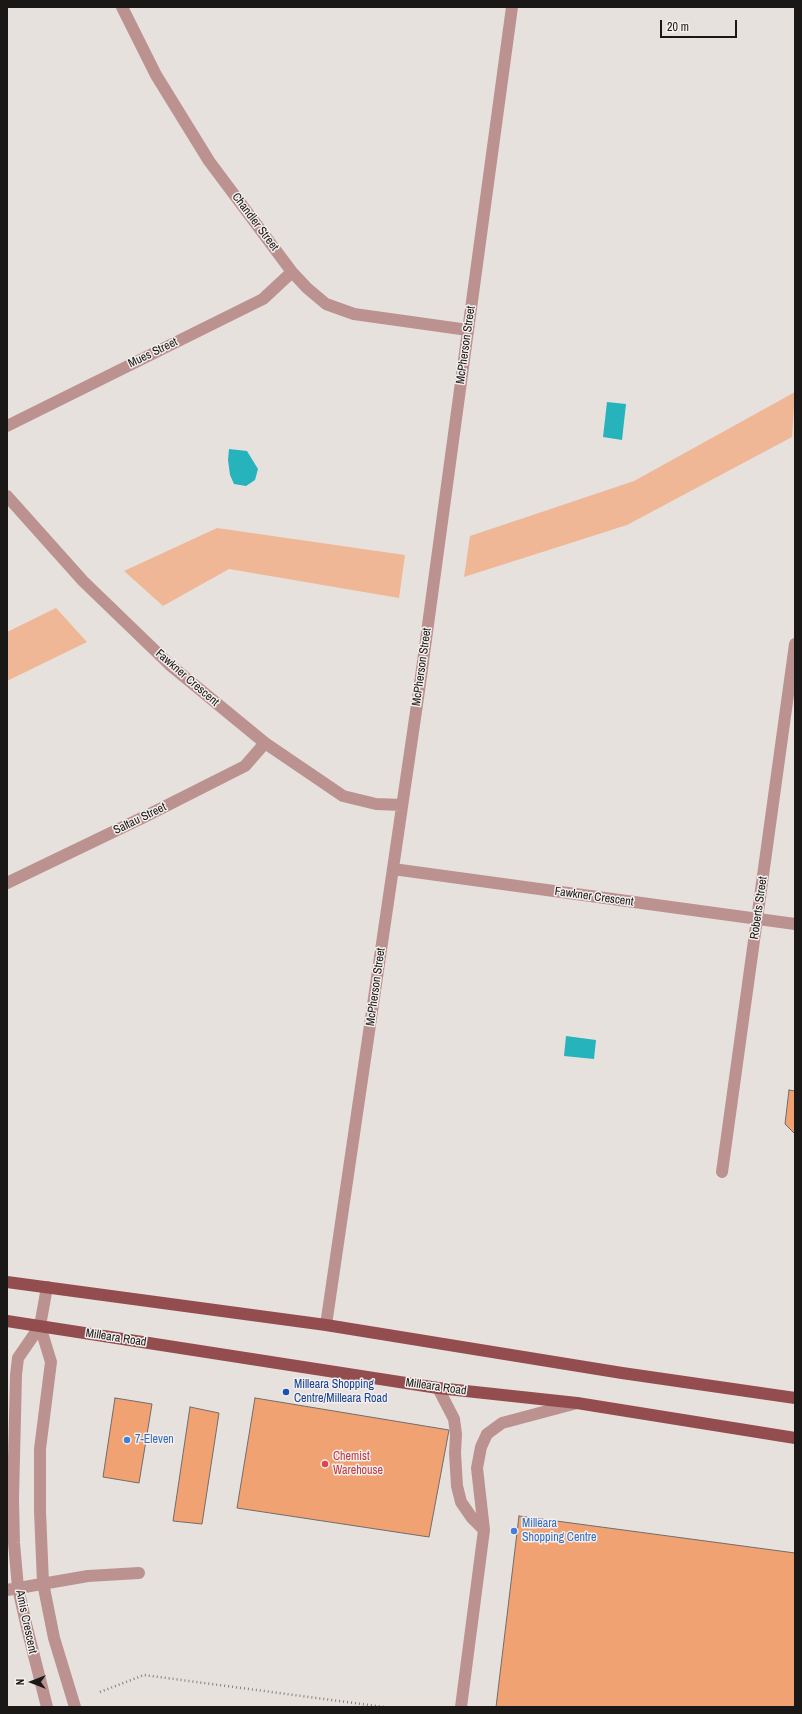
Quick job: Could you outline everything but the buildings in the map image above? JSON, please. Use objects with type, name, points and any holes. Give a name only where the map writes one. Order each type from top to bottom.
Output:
[{"type":"main road","points":[[7,1282],[326,1325],[622,1373],[795,1398]]},
{"type":"main road","name":"Milleara Road","points":[[7,1321],[438,1388],[577,1403],[795,1438]]},
{"type":"street","name":"Chandler Street","points":[[122,7],[156,75],[209,161],[292,272],[326,304],[354,314],[468,330]]},
{"type":"street","name":"McPherson Street","points":[[326,1325],[419,691],[512,7]]},
{"type":"street","name":"Mues Street","points":[[7,426],[263,299],[292,272]]},
{"type":"street","name":"Fawkner Crescent","points":[[7,496],[83,581],[137,634],[170,665],[264,743],[343,796],[376,804],[402,805]]},
{"type":"street","name":"Roberts Street","points":[[722,1172],[795,644]]},
{"type":"street","name":"Saltau Street","points":[[7,883],[245,766],[264,743]]},
{"type":"street","name":"Fawkner Crescent","points":[[393,869],[795,924]]},
{"type":"street","name":"Amis Crescent","points":[[47,1287],[40,1326],[18,1358],[10,1482],[14,1543],[13,1589],[27,1628],[47,1707]]},
{"type":"street","name":"Amis Crescent","points":[[40,1326],[51,1362],[40,1449],[40,1511],[43,1583],[54,1638],[75,1707]]},
{"type":"street","points":[[438,1388],[454,1419],[456,1434],[455,1453],[457,1486],[461,1502],[472,1518],[484,1530]]},
{"type":"street","points":[[461,1707],[484,1530],[477,1468],[481,1447],[487,1434],[502,1423],[577,1403]]},
{"type":"street","points":[[13,1589],[88,1576],[139,1573]]},
{"type":"path","points":[[100,1692],[144,1675],[157,1675],[384,1707]]},
{"type":"shaded area","points":[[795,392],[792,437],[627,525],[464,577],[470,536],[634,481]]},
{"type":"shaded area","points":[[217,528],[405,555],[399,598],[229,569],[163,606],[124,571]]},
{"type":"shaded area","points":[[56,608],[87,642],[7,681],[7,632]]},
{"type":"water","points":[[607,402],[626,404],[622,440],[603,437]]},
{"type":"water","points":[[229,449],[247,451],[258,469],[255,480],[246,486],[234,484],[230,475],[228,460]]},
{"type":"water","points":[[566,1036],[596,1040],[594,1059],[564,1056]]},
{"type":"place","name":"Milleara Shopping Centre/Milleara Road","points":[[286,1392]]},
{"type":"place","name":"7-Eleven","points":[[127,1440]]},
{"type":"place","name":"Chemist Warehouse","points":[[325,1464]]},
{"type":"place","name":"Milleara Shopping Centre","points":[[514,1531]]}]
